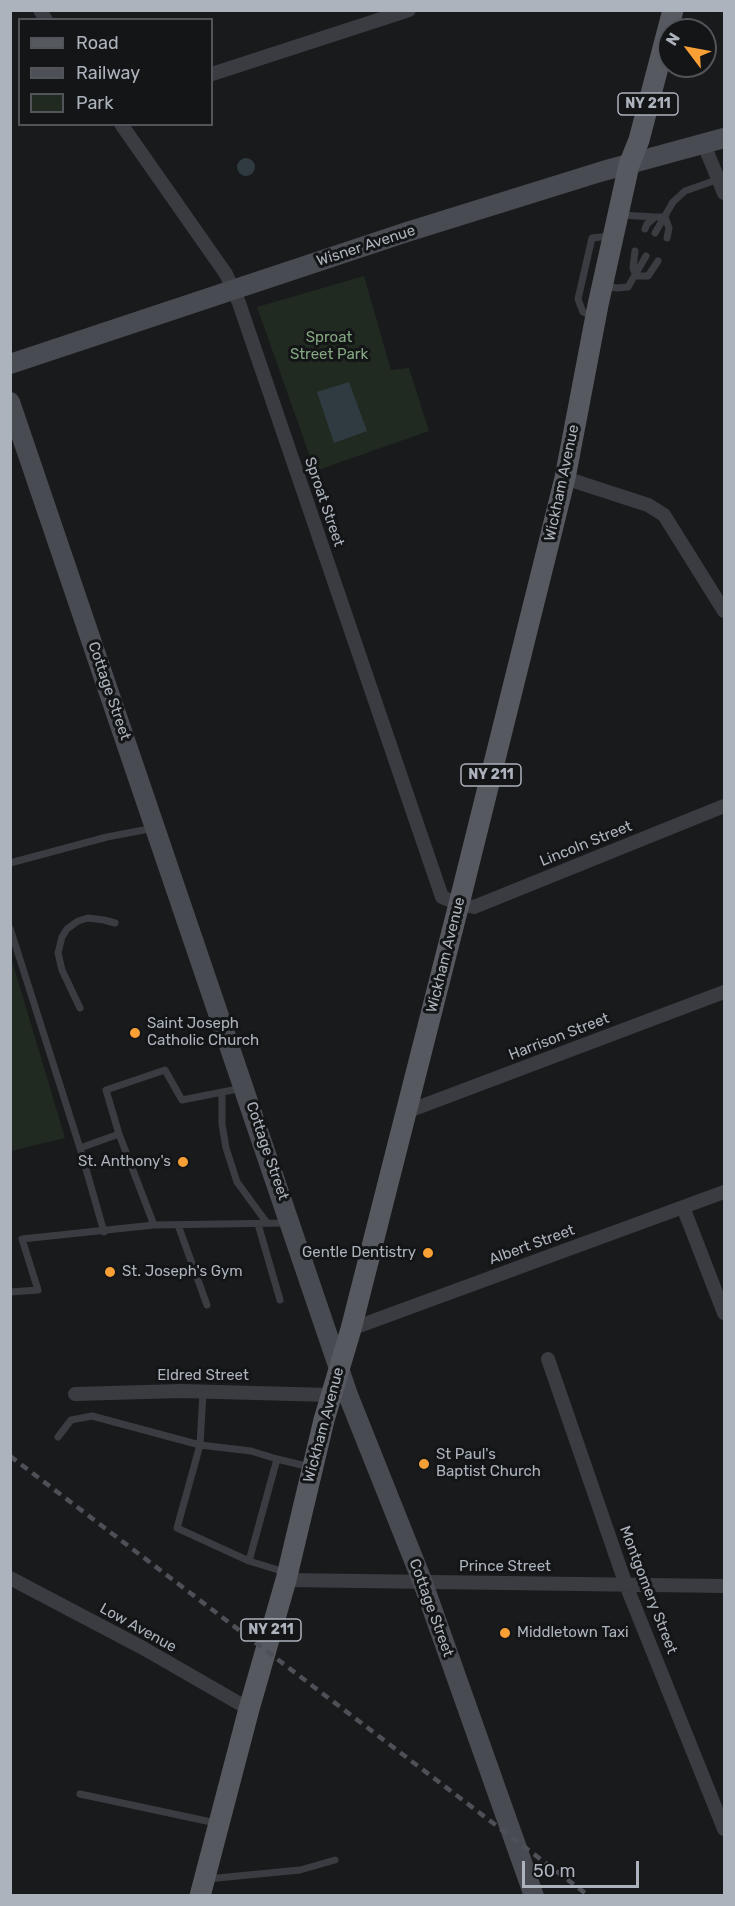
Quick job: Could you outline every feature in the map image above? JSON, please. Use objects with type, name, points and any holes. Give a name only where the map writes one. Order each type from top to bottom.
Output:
[{"type":"main road","name":"Wickham Avenue","points":[[202,1887],[287,1577],[330,1395],[351,1329],[459,904],[565,478],[595,317],[629,165],[639,140],[673,10]]},
{"type":"street","points":[[213,74],[409,10]]},
{"type":"street","name":"Sproat Street","points":[[122,126],[226,274],[234,291],[442,897],[459,904]]},
{"type":"street","name":"Wisner Avenue","points":[[10,364],[407,232],[603,171],[724,138]]},
{"type":"street","points":[[704,145],[724,193]]},
{"type":"street","name":"Cottage Street","points":[[10,402],[340,1364],[348,1395],[423,1583],[534,1896]]},
{"type":"street","points":[[565,478],[648,505],[664,515],[724,610]]},
{"type":"street","name":"Lincoln Street","points":[[459,904],[474,907],[724,806]]},
{"type":"street","name":"Harrison Street","points":[[406,1112],[724,992]]},
{"type":"street","name":"Albert Street","points":[[351,1329],[724,1192]]},
{"type":"street","points":[[683,1207],[724,1313]]},
{"type":"street","name":"Montgomery Street","points":[[549,1359],[626,1584],[724,1829]]},
{"type":"street","name":"Eldred Street","points":[[75,1394],[203,1392],[330,1395]]},
{"type":"street","name":"Prince Street","points":[[287,1577],[423,1583],[724,1586]]},
{"type":"street","name":"Low Avenue","points":[[10,1578],[142,1648],[249,1709]]},
{"type":"lane","points":[[655,233],[673,202],[685,191],[718,179]]},
{"type":"lane","points":[[618,215],[665,217]]},
{"type":"lane","points":[[645,229],[655,217]]},
{"type":"lane","points":[[665,217],[669,228],[667,238]]},
{"type":"lane","points":[[595,317],[583,312],[578,299],[592,238],[613,236]]},
{"type":"lane","points":[[635,251],[633,268],[636,276]]},
{"type":"lane","points":[[602,285],[618,288],[628,286],[646,256]]},
{"type":"lane","points":[[636,276],[648,276],[658,261]]},
{"type":"lane","points":[[10,863],[107,837],[156,827]]},
{"type":"lane","points":[[80,1008],[62,970],[58,953],[62,937],[67,929],[78,921],[88,918],[115,923]]},
{"type":"lane","points":[[10,928],[80,1148],[104,1232]]},
{"type":"lane","points":[[154,1225],[119,1134],[106,1090],[165,1070],[182,1100],[245,1088]]},
{"type":"lane","points":[[222,1094],[222,1124],[226,1148],[237,1182],[267,1223]]},
{"type":"lane","points":[[80,1148],[119,1134]]},
{"type":"lane","points":[[10,1292],[38,1290],[22,1239],[154,1225],[291,1223]]},
{"type":"lane","points":[[258,1224],[280,1300]]},
{"type":"lane","points":[[178,1225],[207,1305]]},
{"type":"lane","points":[[203,1392],[200,1445],[177,1528],[287,1577]]},
{"type":"lane","points":[[58,1437],[71,1420],[92,1416],[200,1445],[251,1451],[312,1468]]},
{"type":"lane","points":[[249,1561],[277,1459]]},
{"type":"lane","points":[[80,1794],[219,1824]]},
{"type":"lane","points":[[202,1887],[218,1879],[300,1870],[335,1860]]},
{"type":"green space","name":"Sproat Street Park","points":[[364,276],[391,370],[409,368],[429,431],[315,471],[257,307]]},
{"type":"green space","points":[[10,954],[65,1138],[11,1151],[10,1151]]},
{"type":"shaded area","points":[[246,158],[252,161],[255,167],[252,173],[246,176],[240,173],[237,167],[240,161]]},
{"type":"shaded area","points":[[349,382],[367,431],[334,443],[317,392]]},
{"type":"railway","points":[[10,1456],[589,1896]]},
{"type":"place","name":"Saint Joseph Catholic Church","points":[[135,1033]]},
{"type":"place","name":"St. Anthony's","points":[[183,1162]]},
{"type":"place","name":"Gentle Dentistry","points":[[428,1253]]},
{"type":"place","name":"St. Joseph's Gym","points":[[110,1272]]},
{"type":"place","name":"St Paul's Baptist Church","points":[[424,1464]]},
{"type":"place","name":"Middletown Taxi","points":[[505,1633]]}]
